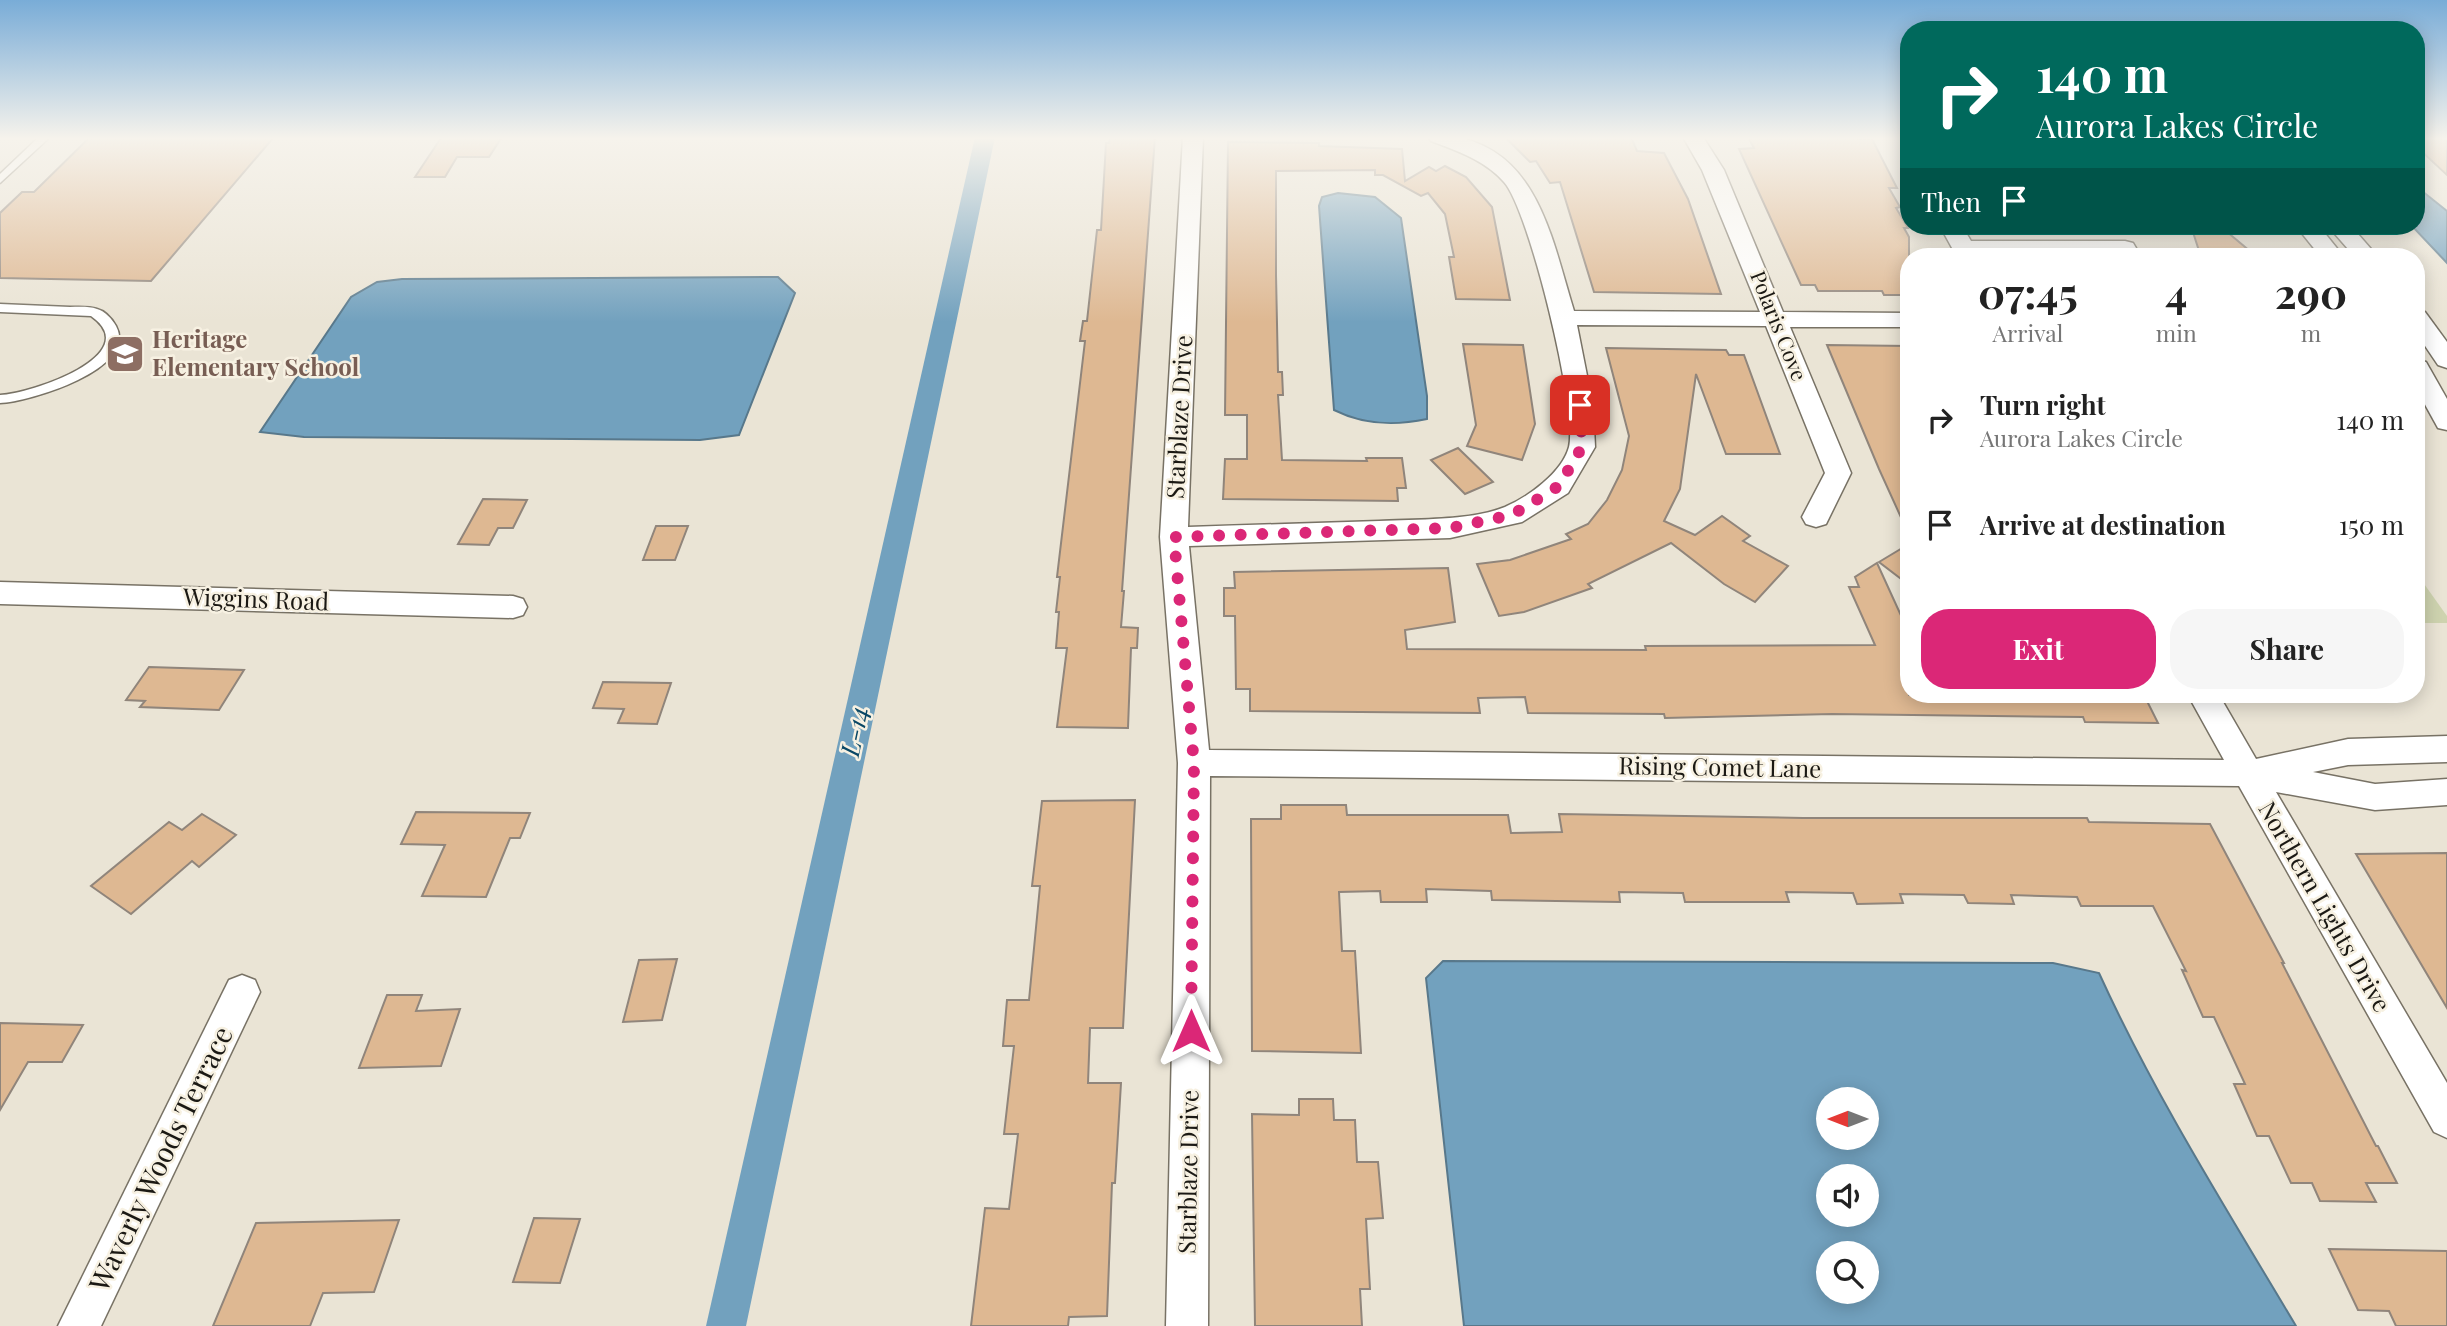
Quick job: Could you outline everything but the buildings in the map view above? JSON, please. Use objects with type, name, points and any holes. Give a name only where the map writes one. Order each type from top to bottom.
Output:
[{"type":"street","name":"Starblaze Drive","points":[[1187,1326],[1194,764],[1174,537],[1190,199]]},
{"type":"street","points":[[1174,537],[1450,528],[1512,515],[1559,486],[1582,447],[1580,405],[1564,318],[1531,208],[1526,199]]},
{"type":"street","name":"Polaris Cove","points":[[1725,199],[1838,473],[1816,517]]},
{"type":"street","points":[[2347,235],[2359,248]]},
{"type":"street","points":[[1564,318],[1900,320]]},
{"type":"street","points":[[2425,337],[2437,366],[2447,422]]},
{"type":"street","name":"Wiggins Road","points":[[0,593],[513,607]]},
{"type":"street","name":"Northern Lights Drive","points":[[2207,703],[2447,1119]]},
{"type":"street","name":"Rising Comet Lane","points":[[2246,773],[2348,752],[2447,749]]},
{"type":"street","name":"Rising Comet Lane","points":[[1194,764],[2246,773],[2375,797],[2447,792]]},
{"type":"street","name":"Waverly Woods Terrace","points":[[79,1326],[242,992]]},
{"type":"lane","points":[[0,308],[94,312],[108,319],[114,330],[113,343],[85,372],[35,394],[0,399]]},
{"type":"green space","points":[[2425,585],[2447,616],[2447,623],[2425,623]]},
{"type":"water","points":[[1321,199],[1377,199],[1401,218],[1427,396],[1427,419],[1379,423],[1357,419],[1334,410],[1319,206]]},
{"type":"water","points":[[2425,199],[2432,199],[2447,211],[2447,263],[2421,235],[2425,235]]},
{"type":"water","points":[[778,277],[795,293],[739,435],[700,440],[304,437],[260,432],[351,297],[377,282],[402,279]]},
{"type":"water","points":[[1443,961],[2053,963],[2099,973],[2168,1108],[2296,1326],[1464,1326],[1426,978]]},
{"type":"waterway","name":"L-14","points":[[726,1326],[972,199]]},
{"type":"place","name":"Heritage Elementary School","points":[[125,354]]},
{"type":"route","points":[[1191,1031],[1194,764],[1174,537],[1450,528],[1512,515],[1559,486],[1582,447],[1580,405]]}]
